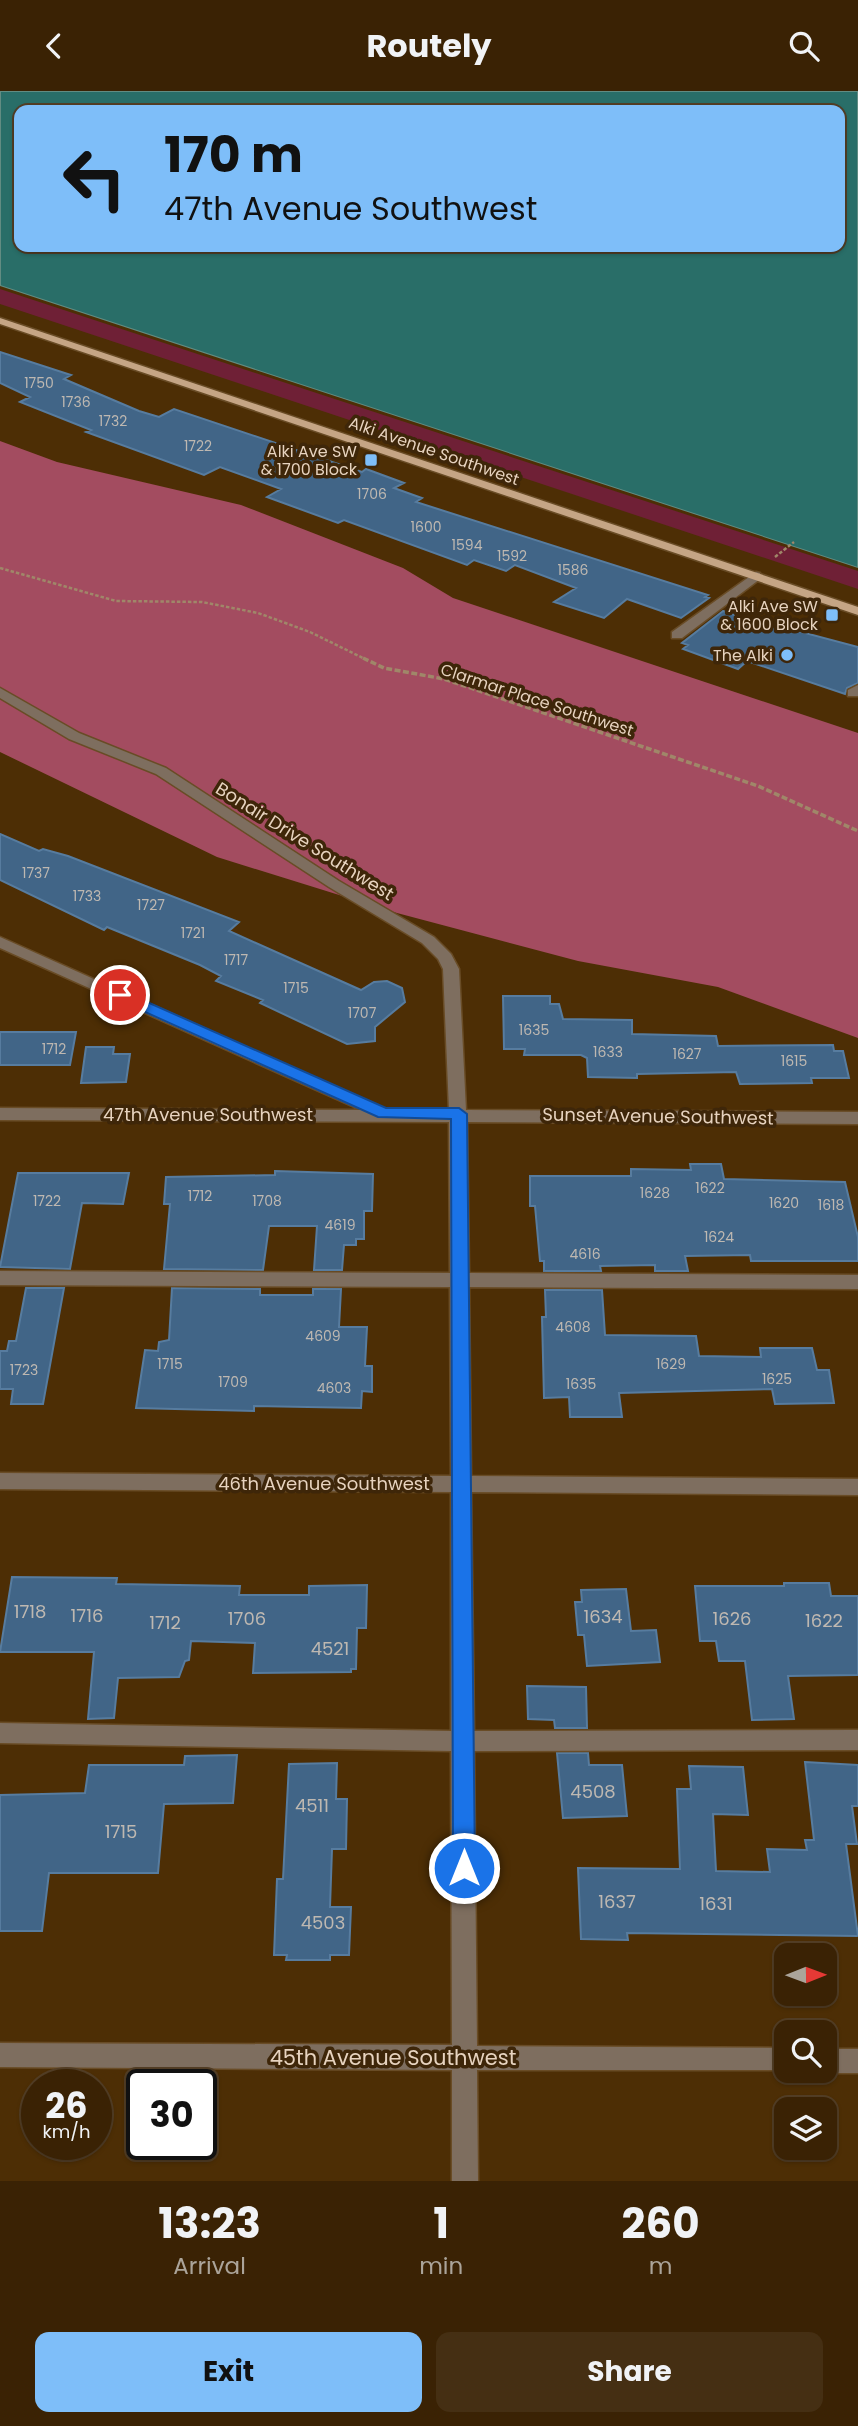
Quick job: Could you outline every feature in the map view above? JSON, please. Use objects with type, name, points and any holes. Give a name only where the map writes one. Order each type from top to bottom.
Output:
[{"type":"main road","name":"Alki Avenue Southwest","points":[[0,321],[858,611]]},
{"type":"street","points":[[677,635],[756,576]]},
{"type":"street","name":"Bonair Drive Southwest","points":[[0,692],[74,736],[161,771],[334,884],[428,940],[445,957],[451,969],[459,1114],[465,2181]]},
{"type":"street","points":[[0,942],[384,1114]]},
{"type":"street","name":"47th Avenue Southwest","points":[[0,1114],[459,1114]]},
{"type":"street","name":"Sunset Avenue Southwest","points":[[459,1114],[858,1118]]},
{"type":"street","points":[[0,1278],[858,1282]]},
{"type":"street","name":"46th Avenue Southwest","points":[[0,1481],[858,1487]]},
{"type":"street","points":[[0,1733],[463,1741],[858,1740]]},
{"type":"street","name":"45th Avenue Southwest","points":[[0,2055],[774,2060]]},
{"type":"street","points":[[837,2061],[858,2061]]},
{"type":"path","points":[[775,557],[794,542]]},
{"type":"path","name":"Clarmar Place Southwest","points":[[0,568],[116,601],[202,602],[258,613],[310,632],[384,668],[444,680],[758,786],[858,831]]},
{"type":"shaded area","points":[[0,286],[858,568],[858,589],[0,304]]},
{"type":"shaded area","points":[[0,441],[57,462],[241,505],[403,568],[453,598],[858,733],[858,1038],[718,987],[578,961],[397,913],[217,857],[0,752]]},
{"type":"water","points":[[0,91],[858,91],[858,568],[0,286]]},
{"type":"pier","points":[[0,286],[858,568],[858,571],[0,289]]},
{"type":"building","points":[[0,352],[71,375],[64,379],[139,411],[159,417],[174,409],[362,472],[366,469],[404,483],[394,488],[422,498],[416,502],[708,595],[705,597],[709,598],[681,618],[627,599],[604,618],[554,602],[576,588],[515,565],[506,571],[474,560],[467,565],[344,520],[338,523],[267,497],[281,489],[220,467],[204,475],[86,432],[91,430],[20,402],[30,397],[0,383]]},
{"type":"building","name":"The Alki","points":[[723,611],[775,629],[779,626],[858,647],[858,683],[847,688],[845,694],[747,661],[738,669],[683,649],[688,645],[682,643]]},
{"type":"building","points":[[0,834],[39,851],[43,849],[68,856],[239,922],[229,931],[361,990],[374,982],[387,981],[402,988],[405,1002],[375,1027],[375,1041],[347,1044],[260,1003],[263,1000],[216,981],[221,976],[200,965],[107,927],[104,930],[0,880]]},
{"type":"building","points":[[503,996],[550,996],[550,1004],[559,1004],[563,1019],[632,1020],[632,1034],[716,1036],[718,1046],[833,1045],[834,1051],[843,1051],[849,1078],[811,1078],[812,1083],[740,1084],[736,1072],[637,1074],[637,1078],[588,1077],[587,1058],[581,1055],[524,1055],[525,1049],[504,1049]]},
{"type":"building","points":[[0,1032],[76,1032],[70,1065],[0,1065]]},
{"type":"building","points":[[86,1047],[114,1047],[113,1054],[130,1054],[126,1082],[81,1083]]},
{"type":"building","points":[[690,1164],[721,1164],[724,1179],[845,1182],[858,1237],[858,1261],[751,1261],[750,1255],[685,1256],[688,1271],[655,1271],[655,1265],[600,1266],[601,1271],[544,1271],[544,1261],[540,1261],[535,1206],[530,1206],[530,1176],[631,1176],[631,1169],[691,1170]]},
{"type":"building","points":[[275,1171],[373,1174],[372,1211],[364,1211],[364,1239],[356,1239],[356,1245],[344,1245],[342,1270],[314,1270],[317,1226],[269,1226],[263,1270],[164,1269],[170,1204],[164,1204],[166,1177],[275,1175]]},
{"type":"building","points":[[18,1173],[129,1173],[123,1204],[82,1203],[70,1269],[0,1267]]},
{"type":"building","points":[[26,1288],[64,1288],[43,1404],[11,1404],[13,1389],[0,1389],[0,1351],[7,1351],[9,1341],[16,1341]]},
{"type":"building","points":[[172,1288],[260,1289],[260,1295],[313,1295],[313,1289],[341,1289],[339,1327],[367,1327],[365,1366],[372,1366],[372,1392],[362,1391],[361,1408],[254,1406],[254,1411],[136,1408],[145,1350],[158,1351],[159,1342],[169,1340]]},
{"type":"building","points":[[545,1290],[602,1290],[605,1335],[696,1336],[699,1356],[761,1357],[760,1348],[812,1348],[817,1370],[829,1370],[834,1403],[775,1404],[772,1389],[619,1393],[622,1417],[570,1417],[569,1397],[544,1398],[542,1317],[546,1317]]},
{"type":"building","points":[[12,1577],[117,1578],[116,1584],[240,1586],[239,1595],[309,1595],[309,1586],[367,1585],[366,1628],[357,1628],[356,1669],[351,1669],[351,1672],[253,1673],[255,1643],[191,1641],[189,1660],[185,1661],[179,1677],[118,1678],[114,1718],[88,1719],[94,1652],[0,1652]]},
{"type":"building","points":[[784,1583],[829,1583],[831,1596],[858,1596],[858,1675],[788,1676],[794,1719],[752,1720],[745,1661],[719,1661],[716,1641],[700,1641],[695,1586],[784,1586]]},
{"type":"building","points":[[626,1589],[631,1631],[656,1630],[660,1662],[587,1666],[584,1635],[578,1635],[575,1602],[582,1602],[581,1590]]},
{"type":"building","points":[[527,1686],[586,1687],[587,1728],[555,1728],[554,1720],[528,1719]]},
{"type":"building","points":[[557,1753],[588,1753],[589,1765],[622,1765],[627,1816],[563,1818]]},
{"type":"building","points":[[237,1755],[233,1803],[164,1804],[158,1873],[49,1873],[42,1931],[0,1931],[0,1795],[85,1793],[89,1765],[184,1765],[185,1756]]},
{"type":"building","points":[[805,1762],[858,1765],[858,1806],[852,1806],[857,1844],[846,1844],[858,1936],[627,1933],[628,1940],[581,1939],[578,1868],[680,1869],[677,1789],[691,1789],[689,1766],[743,1767],[748,1815],[713,1814],[716,1871],[770,1872],[767,1849],[807,1850],[805,1840],[814,1840]]},
{"type":"building","points":[[337,1763],[336,1799],[347,1799],[346,1849],[332,1849],[330,1907],[351,1907],[349,1955],[330,1955],[330,1960],[286,1960],[287,1955],[274,1955],[277,1879],[283,1879],[289,1764]]},
{"type":"place","name":"Alki Ave SW & 1700 Block","points":[[371,460]]},
{"type":"place","name":"Alki Ave SW & 1600 Block","points":[[832,615]]},
{"type":"place","name":"The Alki","points":[[787,655]]},
{"type":"route","points":[[120,995],[384,1114],[459,1114],[464,1868]]}]
